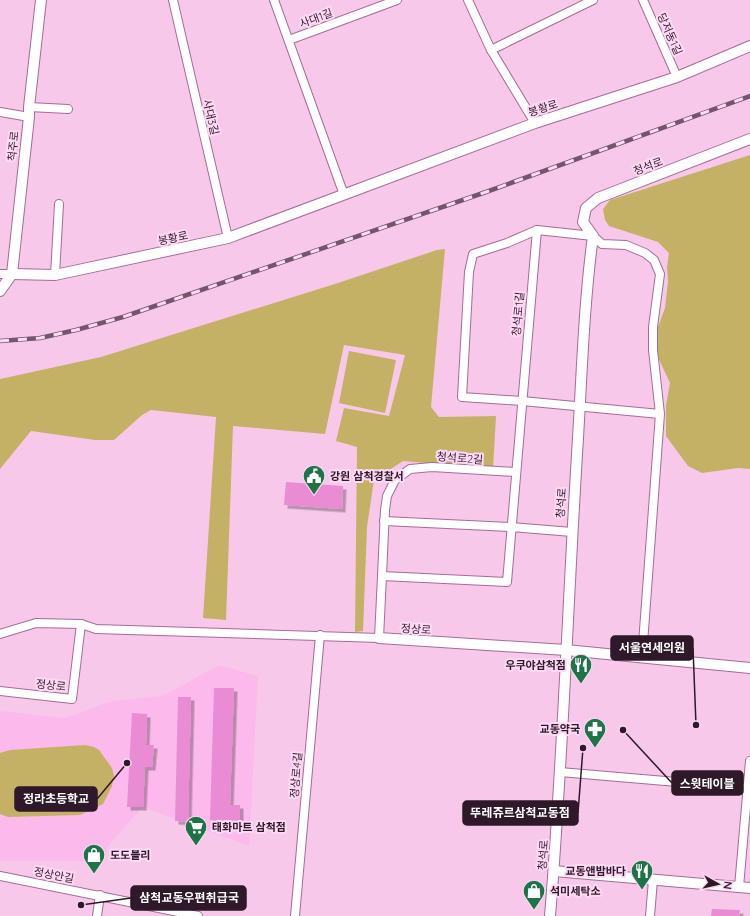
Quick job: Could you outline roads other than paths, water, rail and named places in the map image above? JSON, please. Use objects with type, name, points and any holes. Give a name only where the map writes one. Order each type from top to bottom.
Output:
[{"type":"street","name":"척주로","points":[[0,291],[12,274],[41,0]]},
{"type":"street","name":"사대3길","points":[[173,0],[228,238]]},
{"type":"street","points":[[274,0],[344,194]]},
{"type":"street","name":"사대1길","points":[[288,40],[397,0]]},
{"type":"street","points":[[468,0],[491,50],[535,123]]},
{"type":"street","points":[[491,50],[593,0]]},
{"type":"street","name":"당저동1길","points":[[643,0],[677,77]]},
{"type":"street","name":"봉황로","points":[[0,274],[55,276],[228,238],[535,123],[677,77],[750,46]]},
{"type":"street","points":[[0,112],[29,112],[68,109]]},
{"type":"street","name":"청석로","points":[[550,916],[560,772],[572,532],[588,274],[594,236],[583,222],[586,208],[598,198],[750,139]]},
{"type":"street","points":[[55,276],[59,204]]},
{"type":"street","points":[[642,657],[660,414],[653,350],[660,274],[654,260],[645,253],[626,245],[602,244],[594,236],[536,230],[507,244],[473,254],[469,272],[462,397],[660,414]]},
{"type":"street","name":"청석로1길","points":[[516,472],[536,230]]},
{"type":"street","name":"청석로2길","points":[[379,638],[384,521],[387,496],[395,480],[410,470],[432,467],[516,472]]},
{"type":"street","points":[[382,576],[507,582],[516,472]]},
{"type":"street","points":[[384,521],[511,527],[572,532]]},
{"type":"street","name":"정상로","points":[[0,634],[36,623],[81,624],[96,629],[320,635],[566,650],[750,668]]},
{"type":"street","name":"정상로","points":[[0,691],[72,699],[81,624]]},
{"type":"street","name":"정상로4길","points":[[295,916],[320,635]]},
{"type":"street","points":[[739,887],[750,761]]},
{"type":"street","points":[[560,772],[747,788]]},
{"type":"street","points":[[554,871],[750,888]]},
{"type":"street","name":"정상안길","points":[[0,876],[198,916]]},
{"type":"street","points":[[650,916],[653,880]]},
{"type":"street","points":[[97,916],[100,895]]},
{"type":"railway","points":[[0,341],[40,338],[123,317],[486,192],[750,96]]},
{"type":"place","name":"강원 삼척경찰서","points":[[314,496]]},
{"type":"place","name":"우쿠야삼척점","points":[[581,684]]},
{"type":"place","name":"서울연세의원","points":[[696,725]]},
{"type":"place","name":"스윗테이블","points":[[623,730]]},
{"type":"place","name":"뚜레쥬르삼척교동점","points":[[583,748]]},
{"type":"place","name":"교동약국","points":[[595,748]]},
{"type":"place","name":"정라초등학교","points":[[127,763]]},
{"type":"place","name":"태화마트 삼척점","points":[[196,846]]},
{"type":"place","name":"도도블리","points":[[94,874]]},
{"type":"place","name":"교동앤밤바다","points":[[642,890]]},
{"type":"place","name":"삼척교동우편취급국","points":[[81,905]]},
{"type":"place","name":"석미세탁소","points":[[534,910]]}]
